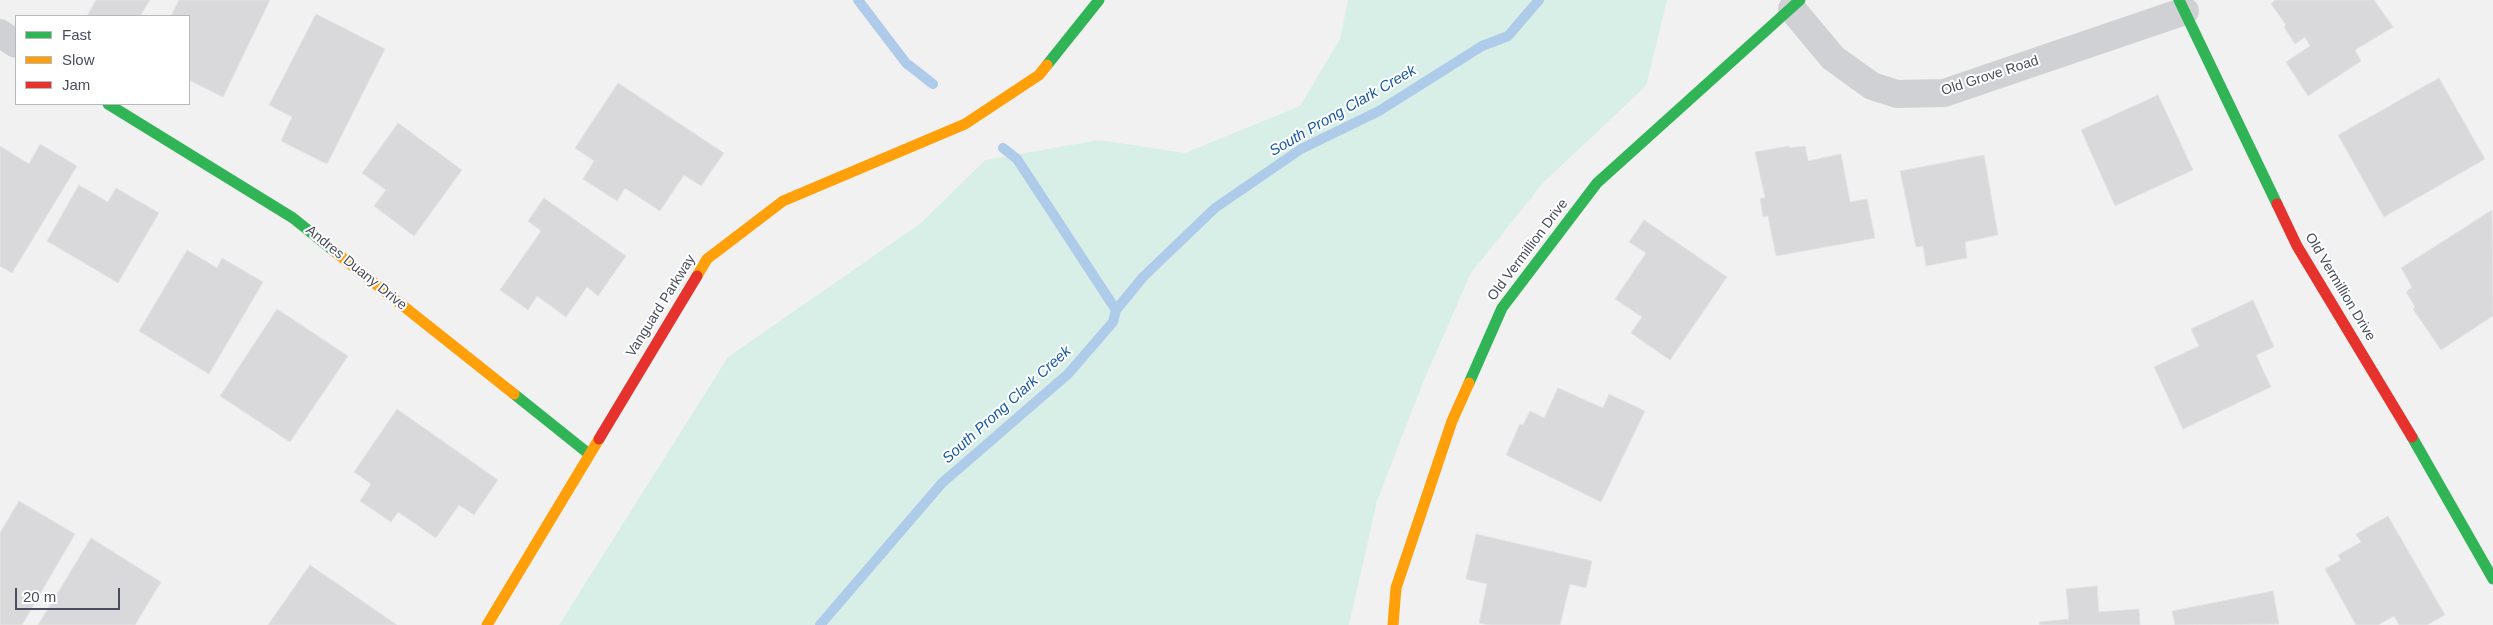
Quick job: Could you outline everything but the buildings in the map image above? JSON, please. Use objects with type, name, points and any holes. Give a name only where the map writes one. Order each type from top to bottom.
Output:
[{"type":"street","name":"Vanguard Parkway","points":[[487,625],[707,259],[783,200],[965,124],[1039,75],[1099,0]]},
{"type":"street","name":"Old Grove Road","points":[[1796,4],[1834,58],[1872,86],[1897,94],[1944,93],[2182,6]]},
{"type":"street","name":"Old Vermillion Drive","points":[[1393,625],[1396,588],[1452,421],[1502,308],[1597,183],[1796,4]]},
{"type":"street","name":"Old Vermillion Drive","points":[[2182,6],[2297,246],[2430,467],[2493,579]]},
{"type":"street","points":[[0,33],[15,43]]},
{"type":"street","name":"Andres Duany Drive","points":[[110,105],[293,218],[589,454]]},
{"type":"green space","points":[[1348,0],[1667,0],[1646,86],[1544,182],[1471,273],[1422,385],[1377,501],[1349,625],[559,625],[728,357],[921,223],[985,160],[1099,140],[1185,153],[1300,106],[1340,39]]},
{"type":"waterway","points":[[858,0],[906,63],[933,84]]},
{"type":"waterway","name":"South Prong Clark Creek","points":[[820,625],[942,483],[1068,374],[1113,322],[1116,310],[1143,277],[1215,208],[1301,149],[1379,111],[1482,46],[1508,36],[1539,0]]},
{"type":"waterway","points":[[1003,148],[1017,159],[1116,310]]},
{"type":"traffic: fast","points":[[1047,65],[1099,0]]},
{"type":"traffic: fast","points":[[1469,383],[1502,308],[1597,183],[1800,0]]},
{"type":"traffic: fast","points":[[2179,0],[2277,204]]},
{"type":"traffic: fast","points":[[110,105],[293,218],[334,251]]},
{"type":"traffic: fast","points":[[514,394],[589,454]]},
{"type":"traffic: fast","points":[[2412,437],[2493,579]]},
{"type":"traffic: slow","points":[[697,276],[707,259],[783,201],[965,124],[1039,75],[1047,65]]},
{"type":"traffic: slow","points":[[334,251],[514,394]]},
{"type":"traffic: slow","points":[[1393,625],[1396,588],[1452,421],[1469,383]]},
{"type":"traffic: slow","points":[[487,625],[599,439]]},
{"type":"traffic: jam","points":[[2277,204],[2297,246],[2412,437]]},
{"type":"traffic: jam","points":[[599,439],[697,276]]}]
